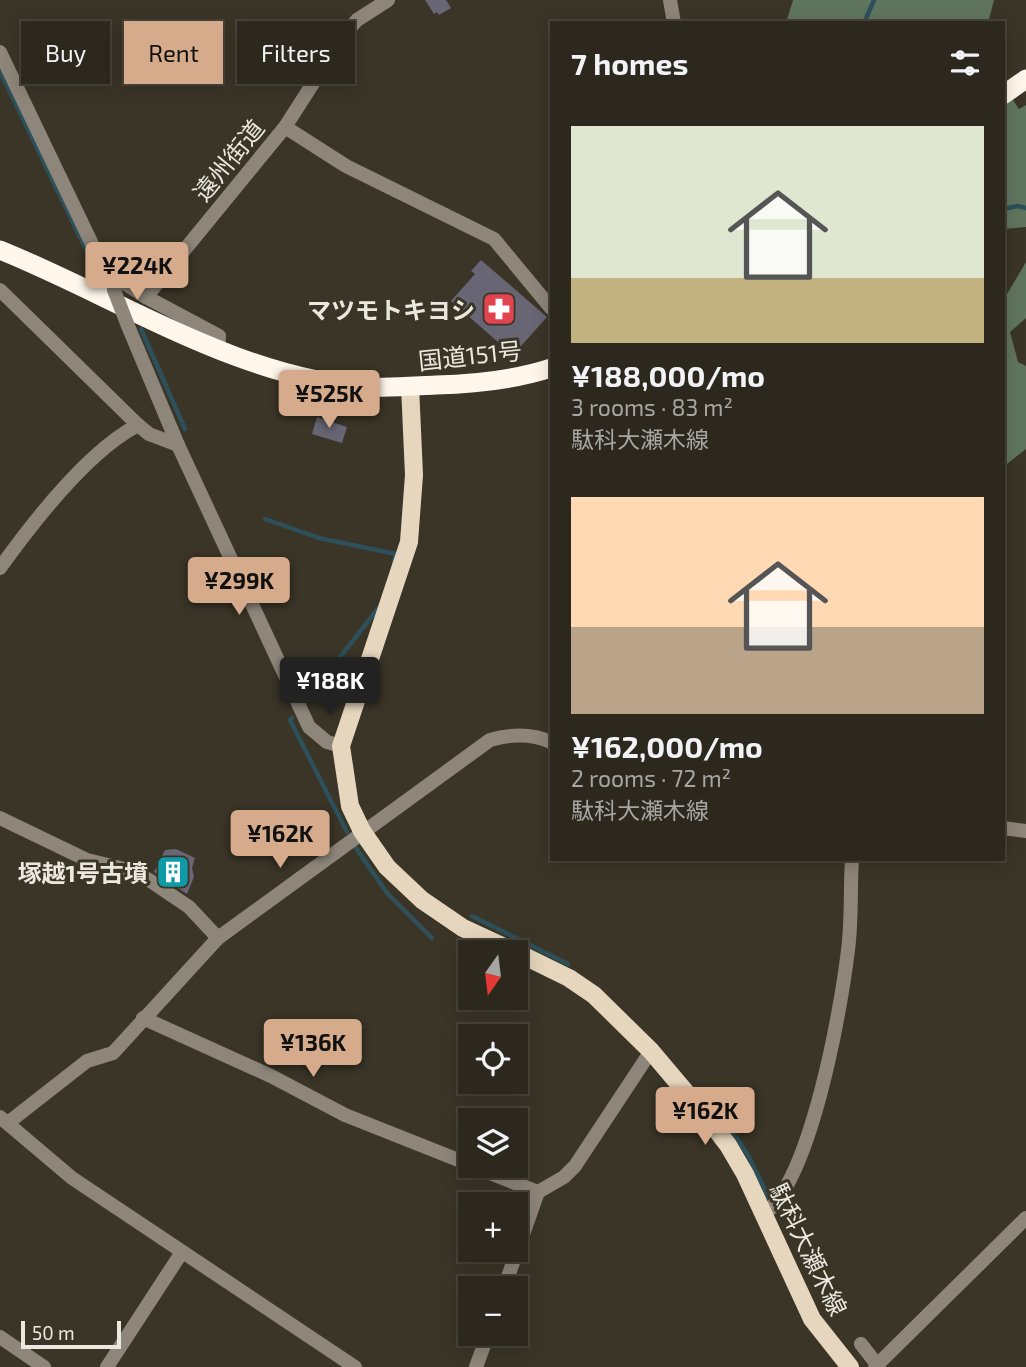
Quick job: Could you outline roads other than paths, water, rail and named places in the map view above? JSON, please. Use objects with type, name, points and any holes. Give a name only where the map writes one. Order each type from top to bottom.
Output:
[{"type":"highway","name":"国道151号","points":[[0,250],[218,349],[257,363],[332,381],[371,387],[488,382],[550,368]]},
{"type":"main road","name":"駄科大瀬木線","points":[[410,386],[414,475],[409,542],[395,592],[341,746],[350,806],[362,831],[387,867],[422,900],[463,928],[490,940]]},
{"type":"main road","name":"駄科大瀬木線","points":[[528,958],[569,978],[594,995],[650,1051],[728,1145],[745,1174],[812,1319],[850,1367]]},
{"type":"street","name":"遠州街道","points":[[146,298],[285,127],[344,35],[357,20],[388,0]]},
{"type":"street","points":[[670,0],[674,21]]},
{"type":"street","points":[[0,52],[114,290],[178,445],[309,727],[327,742],[341,746]]},
{"type":"street","points":[[285,127],[346,166],[494,239],[550,307]]},
{"type":"street","points":[[105,271],[146,298],[219,336],[218,349]]},
{"type":"street","points":[[0,290],[138,425],[149,434],[178,445]]},
{"type":"street","points":[[0,568],[78,472],[126,431],[138,425]]},
{"type":"street","points":[[355,1367],[72,1178],[4,1120],[87,1061],[113,1054],[218,937],[490,740],[509,735],[539,737],[550,742]]},
{"type":"street","points":[[0,818],[87,860],[133,871],[189,907],[218,937]]},
{"type":"street","points":[[1005,828],[1026,831]]},
{"type":"street","points":[[763,1215],[775,1206],[788,1181],[823,1082],[848,948],[852,861]]},
{"type":"street","points":[[143,1018],[271,1076],[345,1115],[458,1160]]},
{"type":"street","points":[[508,1276],[538,1192],[564,1177],[575,1166],[650,1051]]},
{"type":"street","points":[[503,1178],[538,1192]]},
{"type":"street","points":[[861,1344],[877,1366],[1026,1218]]},
{"type":"street","points":[[107,1367],[182,1252]]},
{"type":"street","points":[[0,1337],[44,1367]]},
{"type":"street","points":[[476,1367],[484,1346]]},
{"type":"waterway","points":[[865,21],[874,0]]},
{"type":"waterway","points":[[0,71],[92,262]]},
{"type":"waterway","points":[[1005,209],[1018,206],[1026,208]]},
{"type":"waterway","points":[[113,265],[122,272]]},
{"type":"waterway","points":[[141,329],[185,429]]},
{"type":"waterway","points":[[265,519],[319,538],[396,554],[394,561]]},
{"type":"waterway","points":[[308,698],[380,606]]},
{"type":"waterway","points":[[292,718],[290,720],[347,832]]},
{"type":"waterway","points":[[356,848],[387,893],[432,938]]},
{"type":"waterway","points":[[472,916],[568,964]]},
{"type":"waterway","points":[[706,1092],[749,1157],[770,1200]]},
{"type":"place","name":"マツモトキヨシ","points":[[499,309]]},
{"type":"place","name":"塚越1号古墳","points":[[173,872]]}]
